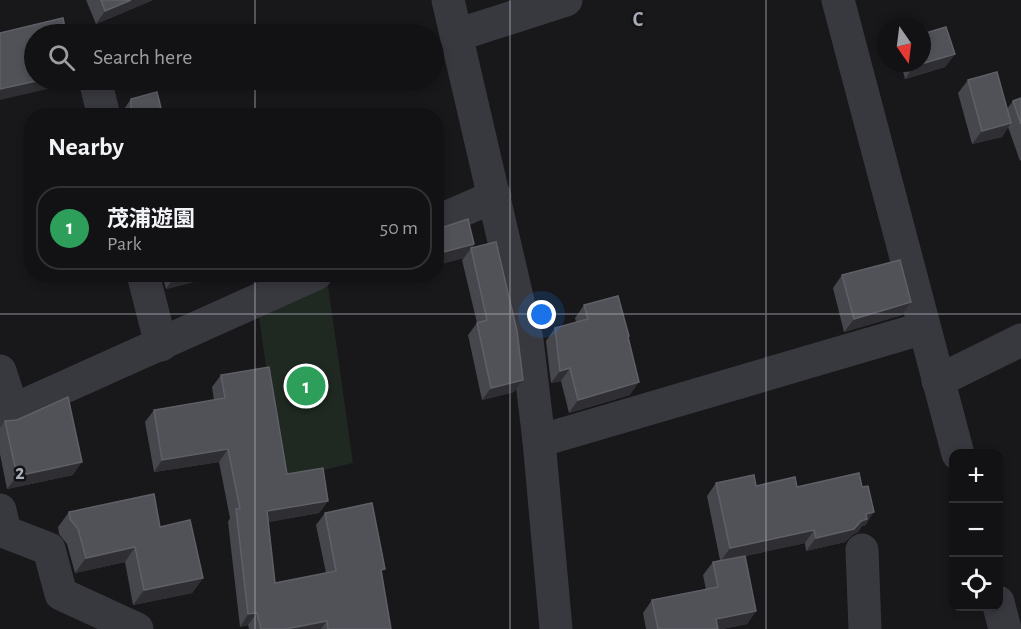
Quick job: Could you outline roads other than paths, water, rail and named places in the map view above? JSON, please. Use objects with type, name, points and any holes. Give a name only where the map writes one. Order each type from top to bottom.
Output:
[{"type":"street","points":[[448,0],[527,340],[539,441],[556,629]]},
{"type":"street","points":[[457,35],[566,0]]},
{"type":"street","points":[[838,0],[957,449]]},
{"type":"street","points":[[98,90],[102,108]]},
{"type":"street","points":[[444,218],[495,196]]},
{"type":"street","points":[[145,282],[160,345]]},
{"type":"street","points":[[0,371],[6,414],[298,282]]},
{"type":"street","points":[[539,441],[924,328]]},
{"type":"street","points":[[938,381],[1021,340]]},
{"type":"street","points":[[0,510],[5,532],[49,549],[61,594],[136,629]]},
{"type":"street","points":[[862,550],[865,629]]},
{"type":"street","points":[[1001,611],[1005,629]]},
{"type":"place","name":"茂浦遊園","points":[[306,386]]}]
